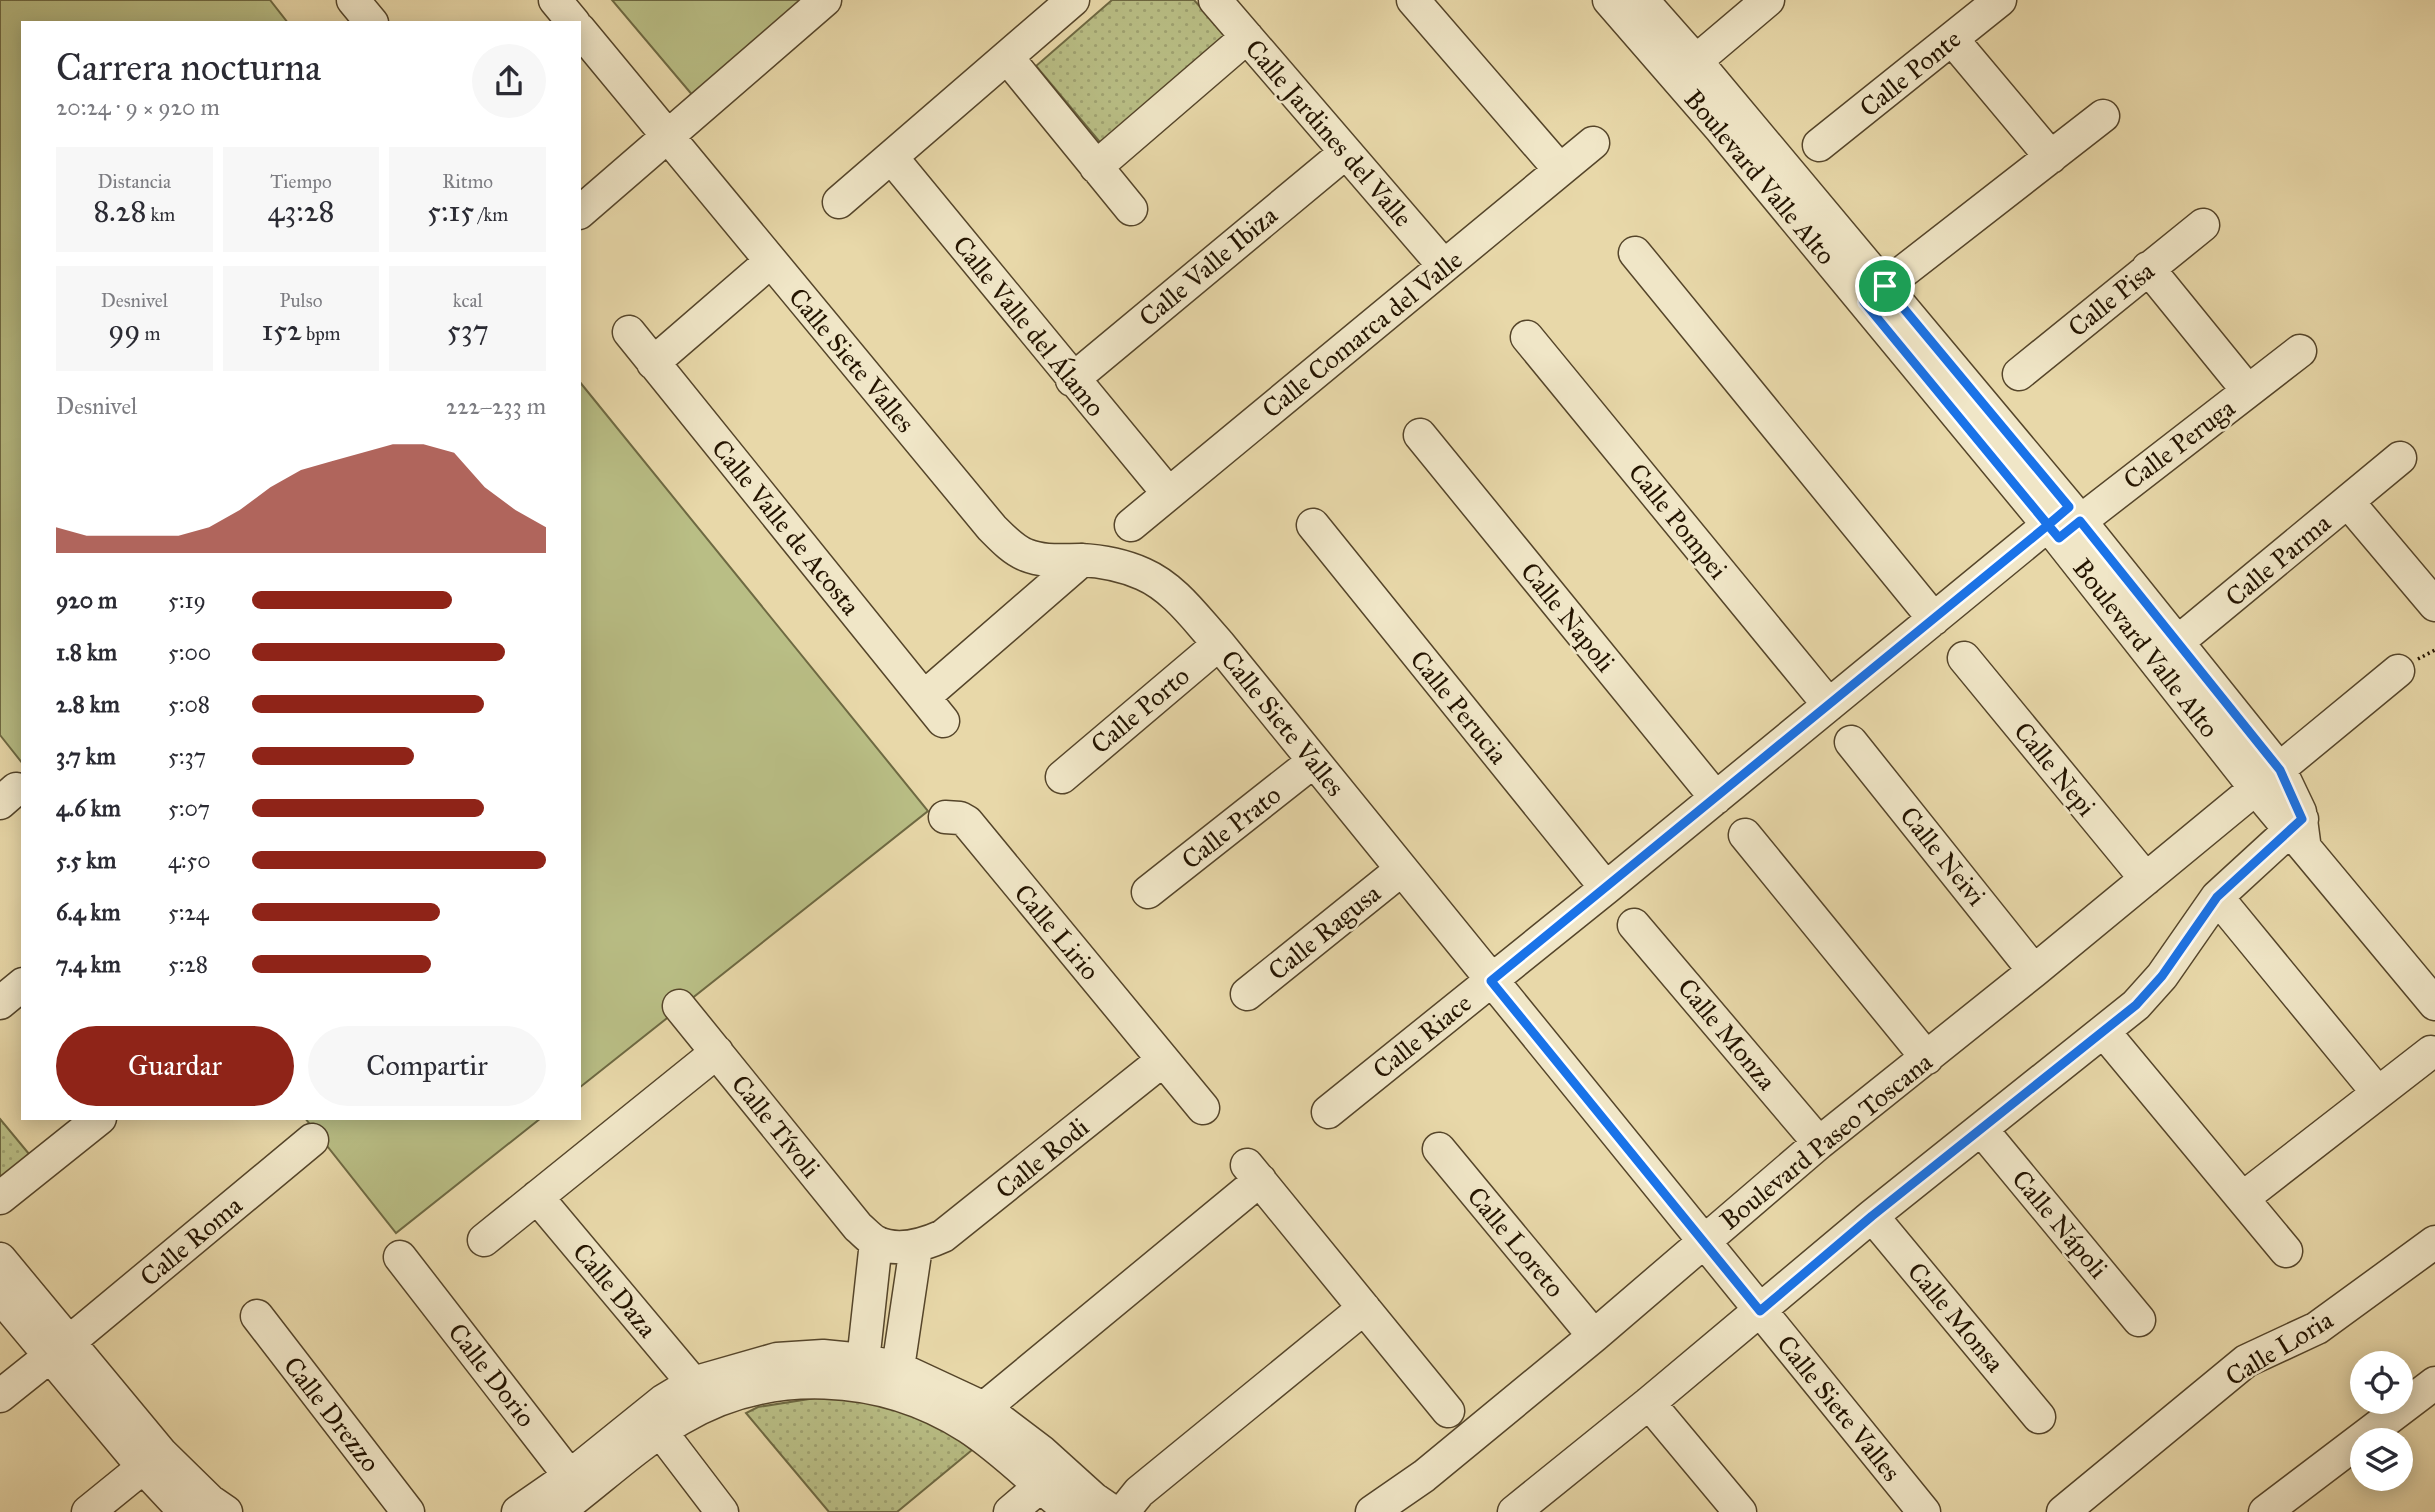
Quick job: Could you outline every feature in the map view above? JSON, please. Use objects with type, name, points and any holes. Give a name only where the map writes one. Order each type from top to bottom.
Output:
[{"type":"street","points":[[354,0],[370,21]]},
{"type":"street","points":[[581,211],[825,0]]},
{"type":"street","points":[[839,202],[1073,0]]},
{"type":"street","name":"Calle Jardines del Valle","points":[[1215,0],[1444,266]]},
{"type":"street","points":[[1413,0],[1560,170]]},
{"type":"street","name":"Boulevard Valle Alto","points":[[1609,0],[1721,129],[1875,294]]},
{"type":"street","name":"Boulevard Valle Alto","points":[[1642,0],[1696,61],[1875,294],[2064,523],[2268,780],[2299,832],[2435,1004]]},
{"type":"street","points":[[1696,61],[1769,0]]},
{"type":"street","name":"Calle Ponte","points":[[1819,145],[2000,0]]},
{"type":"street","name":"Calle Siete Valles","points":[[581,32],[992,528],[1009,545],[1024,555],[1040,560],[1111,563],[1144,575],[1179,600],[1219,644],[1924,1512]]},
{"type":"street","points":[[1096,167],[1247,37]]},
{"type":"street","points":[[1952,39],[2051,157]]},
{"type":"street","points":[[1007,57],[1131,209]]},
{"type":"street","points":[[1875,294],[2103,116]]},
{"type":"street","name":"Calle Comarca del Valle","points":[[1131,525],[1593,144]]},
{"type":"street","name":"Calle Valle Ibiza","points":[[1072,380],[1345,153]]},
{"type":"street","name":"Calle Valle del Álamo","points":[[892,158],[1072,380],[1168,493]]},
{"type":"street","name":"Calle Pisa","points":[[2019,374],[2203,225]]},
{"type":"street","points":[[1635,253],[1934,619]]},
{"type":"street","points":[[653,363],[771,261]]},
{"type":"street","points":[[2148,268],[2248,391]]},
{"type":"street","name":"Calle Valle de Acosta","points":[[629,332],[943,721]]},
{"type":"street","name":"Calle Pompei","points":[[1528,337],[1829,705]]},
{"type":"street","name":"Calle Peruga","points":[[2064,523],[2300,351]]},
{"type":"street","name":"Calle Napoli","points":[[1420,435],[1716,798]]},
{"type":"street","name":"Calle Parma","points":[[2166,652],[2400,458]]},
{"type":"street","points":[[2348,502],[2435,605]]},
{"type":"street","name":"Calle Riace","points":[[1328,1112],[1934,619],[2064,523]]},
{"type":"street","name":"Calle Perucia","points":[[1313,525],[1606,888]]},
{"type":"street","points":[[924,697],[1082,561]]},
{"type":"street","name":"Calle Porto","points":[[1062,777],[1219,644]]},
{"type":"street","name":"Calle Nepi","points":[[1965,658],[2146,879]]},
{"type":"street","name":"Boulevard Paseo Toscana","points":[[1372,1512],[1424,1476],[1594,1336],[1819,1143],[2034,971],[2398,671]]},
{"type":"street","name":"Calle Neivi","points":[[1851,742],[2034,971]]},
{"type":"street","name":"Calle Prato","points":[[1148,892],[1314,761]]},
{"type":"street","name":"Calle Lirio","points":[[945,817],[960,818],[967,822],[1203,1108]]},
{"type":"street","points":[[1532,1507],[1649,1403],[1872,1216],[2136,1005],[2162,976],[2217,897],[2299,832]]},
{"type":"street","points":[[1745,835],[1927,1058]]},
{"type":"street","name":"Calle Ragusa","points":[[1247,994],[1401,870]]},
{"type":"street","points":[[2217,897],[2378,1093]]},
{"type":"street","name":"Calle Monza","points":[[1634,925],[1819,1143]]},
{"type":"street","points":[[0,1003],[21,986]]},
{"type":"street","name":"Calle Tívoli","points":[[679,1006],[858,1227],[876,1242]]},
{"type":"street","points":[[2104,1032],[2286,1251]]},
{"type":"street","points":[[485,1240],[717,1052]]},
{"type":"street","points":[[2243,1198],[2431,1052]]},
{"type":"street","name":"Calle Rodi","points":[[916,1247],[943,1237],[962,1223],[1163,1060]]},
{"type":"street","points":[[0,1198],[98,1120]]},
{"type":"street","name":"Calle Nápoli","points":[[1981,1129],[2140,1320]]},
{"type":"street","name":"Calle Roma","points":[[0,1396],[312,1140]]},
{"type":"street","name":"Calle Loreto","points":[[1439,1149],[1594,1336]]},
{"type":"street","points":[[984,1408],[1253,1172],[1448,1411]]},
{"type":"street","name":"Calle Daza","points":[[537,1197],[693,1383]]},
{"type":"street","name":"Calle Monsa","points":[[1872,1216],[2039,1417]]},
{"type":"street","points":[[862,1373],[876,1242],[916,1247],[896,1381]]},
{"type":"street","name":"Calle Loria","points":[[2063,1512],[2246,1361],[2317,1328],[2435,1242]]},
{"type":"street","name":"Calle Dorio","points":[[400,1257],[576,1485]]},
{"type":"street","points":[[0,1259],[59,1349],[152,1460],[184,1512]]},
{"type":"street","points":[[0,1296],[59,1349]]},
{"type":"street","points":[[1124,1512],[1139,1492],[1364,1308]]},
{"type":"street","name":"Calle Drezzo","points":[[257,1316],[408,1512]]},
{"type":"street","points":[[576,1485],[663,1401],[693,1383],[777,1359],[823,1356],[862,1373],[984,1408],[1051,1478],[1071,1512]]},
{"type":"street","points":[[533,1511],[707,1404],[785,1382],[821,1381],[862,1373]]},
{"type":"street","points":[[896,1381],[941,1412],[969,1427],[1000,1451],[1094,1499],[1113,1512]]},
{"type":"street","points":[[2265,1512],[2435,1383]]},
{"type":"street","points":[[1649,1403],[1740,1512]]},
{"type":"street","points":[[661,1432],[722,1512]]},
{"type":"street","points":[[88,1512],[152,1460]]},
{"type":"street","points":[[152,1460],[226,1512]]},
{"type":"street","points":[[1010,1512],[1051,1478]]},
{"type":"green space","points":[[0,0],[270,0],[286,21],[21,21],[21,761],[0,735]]},
{"type":"green space","points":[[612,0],[807,0],[694,97]]},
{"type":"green space","points":[[1112,0],[1194,0],[1230,40],[1104,147],[1036,66]]},
{"type":"green space","points":[[581,383],[928,811],[581,1086]]},
{"type":"green space","points":[[0,1119],[34,1160],[0,1189]]},
{"type":"green space","points":[[307,1120],[538,1120],[396,1233]]},
{"type":"green space","points":[[822,1397],[862,1400],[902,1411],[939,1427],[972,1450],[897,1512],[829,1512],[746,1413],[758,1407]]},
{"type":"route","points":[[1885,286],[1864,302],[2048,525],[2059,538],[2080,521],[2280,770],[2302,819],[2217,897],[2162,976],[2136,1005],[1872,1216],[1760,1311],[1491,981],[1606,888],[2048,525],[2069,507],[1885,286]]}]
